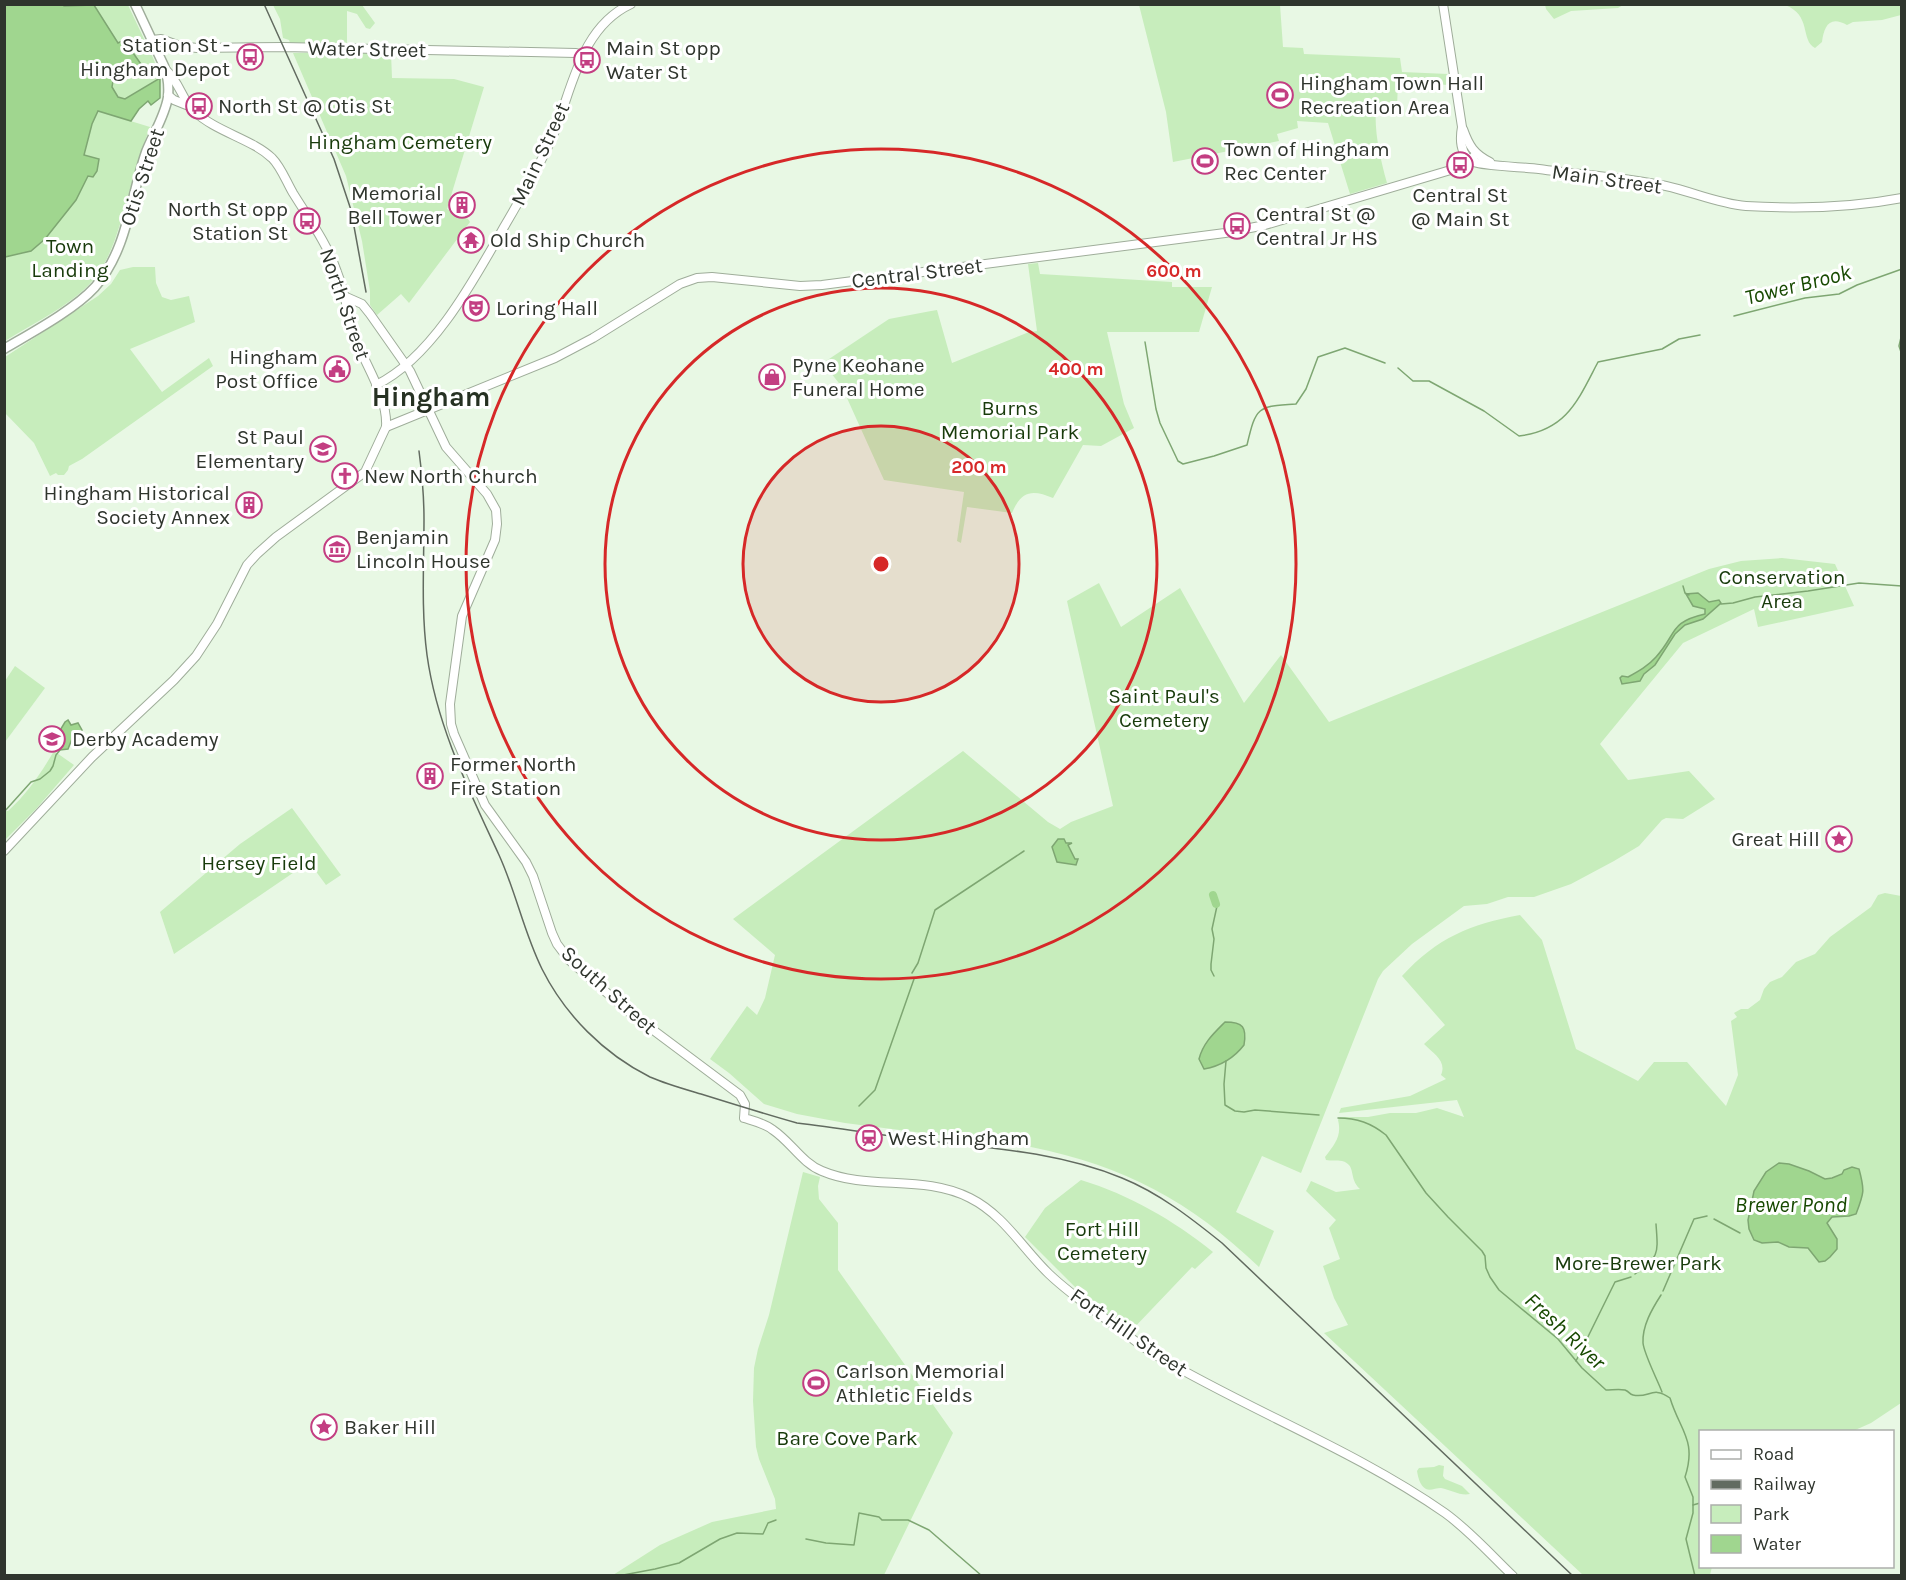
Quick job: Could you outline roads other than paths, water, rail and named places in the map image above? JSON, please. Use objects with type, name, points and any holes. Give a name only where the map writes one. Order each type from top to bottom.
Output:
[{"type":"main road","points":[[135,4],[166,70],[168,95]]},
{"type":"main road","name":"Main Street","points":[[376,385],[406,364],[442,326],[497,240],[547,148],[583,55],[608,20],[631,4]]},
{"type":"main road","points":[[1443,4],[1462,127],[1462,146],[1474,158]]},
{"type":"main road","name":"Water Street","points":[[152,40],[159,39],[180,46],[197,48],[464,50],[583,55]]},
{"type":"main road","points":[[166,70],[177,82],[188,103]]},
{"type":"main road","name":"North Street","points":[[168,95],[176,95],[210,123],[274,160],[318,232],[334,264],[355,337],[385,411],[386,427]]},
{"type":"main road","name":"Otis Street","points":[[4,349],[83,298],[111,266],[122,240],[142,165],[165,109],[168,95]]},
{"type":"main road","name":"Main Street","points":[[1474,158],[1478,164],[1656,184],[1742,206],[1834,207],[1902,198]]},
{"type":"main road","name":"Central Street","points":[[386,427],[555,357],[593,338],[680,284],[691,280],[712,277],[809,286],[1226,233],[1272,223],[1454,170],[1474,158]]},
{"type":"main road","name":"South Street","points":[[344,296],[359,302],[366,308],[406,364],[450,453],[487,494],[497,514],[495,540],[462,616],[450,704],[454,734],[485,805],[526,862],[552,933],[563,953],[629,1012],[740,1095],[745,1104],[744,1118]]},
{"type":"main road","points":[[4,851],[92,757],[174,680],[196,656],[217,624],[247,565],[260,551],[365,472],[386,427]]},
{"type":"main road","name":"Fort Hill Street","points":[[744,1118],[773,1129],[813,1167],[826,1173],[859,1180],[935,1185],[970,1197],[991,1212],[1048,1274],[1156,1356],[1353,1458],[1436,1507],[1459,1524],[1513,1575]]},
{"type":"water","points":[[63,4],[64,6],[94,5],[118,43],[124,40],[143,67],[113,81],[112,87],[118,97],[125,99],[160,78],[160,98],[151,105],[148,101],[131,121],[98,111],[84,155],[99,159],[97,171],[93,177],[88,176],[76,200],[45,239],[31,251],[5,257],[5,5]]},
{"type":"water","points":[[1698,593],[1709,602],[1719,600],[1721,603],[1703,619],[1685,625],[1675,634],[1655,665],[1644,674],[1640,681],[1622,684],[1620,678],[1622,676],[1628,677],[1653,660],[1679,625],[1693,617],[1705,614],[1705,609],[1693,606],[1686,594]]},
{"type":"water","points":[[68,720],[71,725],[78,723],[82,730],[81,733],[74,734],[68,749],[60,750],[56,737]]},
{"type":"water","points":[[1058,839],[1072,843],[1068,845],[1075,859],[1078,859],[1076,865],[1057,862],[1052,847]]},
{"type":"water","points":[[1225,1022],[1236,1023],[1242,1027],[1245,1034],[1244,1045],[1227,1061],[1204,1069],[1199,1059],[1203,1048]]},
{"type":"water","name":"Brewer Pond","points":[[1779,1163],[1789,1164],[1825,1179],[1842,1174],[1844,1170],[1852,1167],[1859,1169],[1863,1187],[1859,1207],[1856,1214],[1832,1217],[1827,1223],[1837,1239],[1837,1249],[1825,1261],[1819,1262],[1808,1248],[1754,1240],[1748,1220],[1754,1191],[1766,1172]]},
{"type":"waterway","name":"Tower Brook","points":[[1734,316],[1805,298],[1839,294],[1902,269]]},
{"type":"waterway","points":[[1902,333],[1899,346],[1902,355]]},
{"type":"waterway","name":"Tower Brook","points":[[1398,368],[1413,381],[1429,381],[1484,411],[1519,436],[1535,433],[1560,420],[1577,401],[1598,362],[1662,349],[1679,339],[1700,335]]},
{"type":"waterway","name":"Tower Brook","points":[[1145,342],[1160,423],[1178,461],[1183,464],[1247,445],[1253,423],[1260,411],[1273,406],[1296,404],[1306,389],[1318,357],[1345,348],[1385,363]]},
{"type":"waterway","points":[[1721,604],[1755,597],[1859,583],[1902,586]]},
{"type":"waterway","points":[[1683,586],[1685,593],[1689,595]]},
{"type":"waterway","points":[[4,812],[31,782],[40,779],[50,771],[60,750]]},
{"type":"waterway","points":[[912,973],[918,963],[935,910],[1024,851]]},
{"type":"waterway","points":[[1213,895],[1216,904]]},
{"type":"waterway","points":[[1214,976],[1211,970],[1214,939],[1212,929],[1217,906]]},
{"type":"waterway","points":[[859,1106],[875,1090],[914,979]]},
{"type":"waterway","name":"Fresh River","points":[[1226,1061],[1225,1105],[1235,1111],[1255,1110],[1319,1115]]},
{"type":"waterway","name":"Fresh River","points":[[1338,1118],[1364,1122],[1386,1135],[1426,1193],[1482,1251],[1486,1268],[1499,1290],[1558,1339],[1582,1368],[1606,1390],[1625,1390],[1638,1396],[1655,1392],[1670,1398],[1688,1444],[1689,1454],[1685,1477],[1693,1497],[1693,1513],[1686,1539],[1695,1576]]},
{"type":"waterway","points":[[1663,1291],[1694,1219],[1707,1216]]},
{"type":"waterway","points":[[1714,1219],[1740,1233]]},
{"type":"waterway","points":[[1635,1274],[1656,1254],[1656,1224]]},
{"type":"waterway","points":[[1576,1361],[1615,1282],[1631,1277]]},
{"type":"waterway","points":[[1661,1295],[1646,1324],[1643,1343],[1662,1392]]},
{"type":"waterway","name":"Fresh River","points":[[1693,1505],[1699,1503]]},
{"type":"waterway","points":[[806,1539],[854,1545],[859,1513],[879,1517],[882,1520],[908,1520],[929,1530],[982,1576]]},
{"type":"waterway","points":[[618,1576],[679,1563],[720,1539],[737,1533],[763,1534],[768,1523],[776,1520]]},
{"type":"railway","points":[[264,4],[334,159],[351,210],[366,292]]},
{"type":"railway","points":[[419,451],[424,502],[425,638],[438,707],[456,758],[505,869],[542,969],[562,1002],[587,1032],[617,1057],[650,1077],[797,1123],[1051,1157],[1099,1170],[1149,1191],[1186,1215],[1222,1243],[1573,1576]]},
{"type":"place","name":"Station St - Hingham Depot","points":[[250,57]]},
{"type":"place","name":"Main St opp Water St","points":[[587,60]]},
{"type":"place","name":"Hingham Town Hall Recreation Area","points":[[1280,95]]},
{"type":"place","name":"North St @ Otis St","points":[[199,106]]},
{"type":"place","name":"Town of Hingham Rec Center","points":[[1205,161]]},
{"type":"place","name":"Central St @ Main St","points":[[1460,165]]},
{"type":"place","name":"Memorial Bell Tower","points":[[462,205]]},
{"type":"place","name":"North St opp Station St","points":[[307,221]]},
{"type":"place","name":"Central St @ Central Jr HS","points":[[1237,226]]},
{"type":"place","name":"Old Ship Church","points":[[471,240]]},
{"type":"place","name":"Loring Hall","points":[[476,308]]},
{"type":"place","name":"Hingham Post Office","points":[[337,369]]},
{"type":"place","name":"Pyne Keohane Funeral Home","points":[[772,377]]},
{"type":"place","name":"St Paul Elementary","points":[[323,449]]},
{"type":"place","name":"New North Church","points":[[345,476]]},
{"type":"place","name":"Hingham Historical Society Annex","points":[[249,505]]},
{"type":"place","name":"Benjamin Lincoln House","points":[[337,549]]},
{"type":"place","name":"Derby Academy","points":[[52,739]]},
{"type":"place","name":"Former North Fire Station","points":[[430,776]]},
{"type":"place","name":"Great Hill","points":[[1839,839]]},
{"type":"place","name":"West Hingham","points":[[869,1138]]},
{"type":"place","name":"Carlson Memorial Athletic Fields","points":[[816,1383]]},
{"type":"place","name":"Baker Hill","points":[[324,1427]]},
{"type":"district","name":"Hingham","points":[[431,397]]},
{"type":"park label","name":"Hingham Cemetery","points":[[400,142]]},
{"type":"park label","name":"Town Landing","points":[[70,258]]},
{"type":"park label","name":"Burns Memorial Park","points":[[1010,420]]},
{"type":"park label","name":"Conservation Area","points":[[1782,589]]},
{"type":"park label","name":"Saint Paul's Cemetery","points":[[1164,708]]},
{"type":"park label","name":"Hersey Field","points":[[259,863]]},
{"type":"park label","name":"Fort Hill Cemetery","points":[[1102,1241]]},
{"type":"park label","name":"More-Brewer Park","points":[[1638,1263]]},
{"type":"park label","name":"Bare Cove Park","points":[[847,1438]]}]
